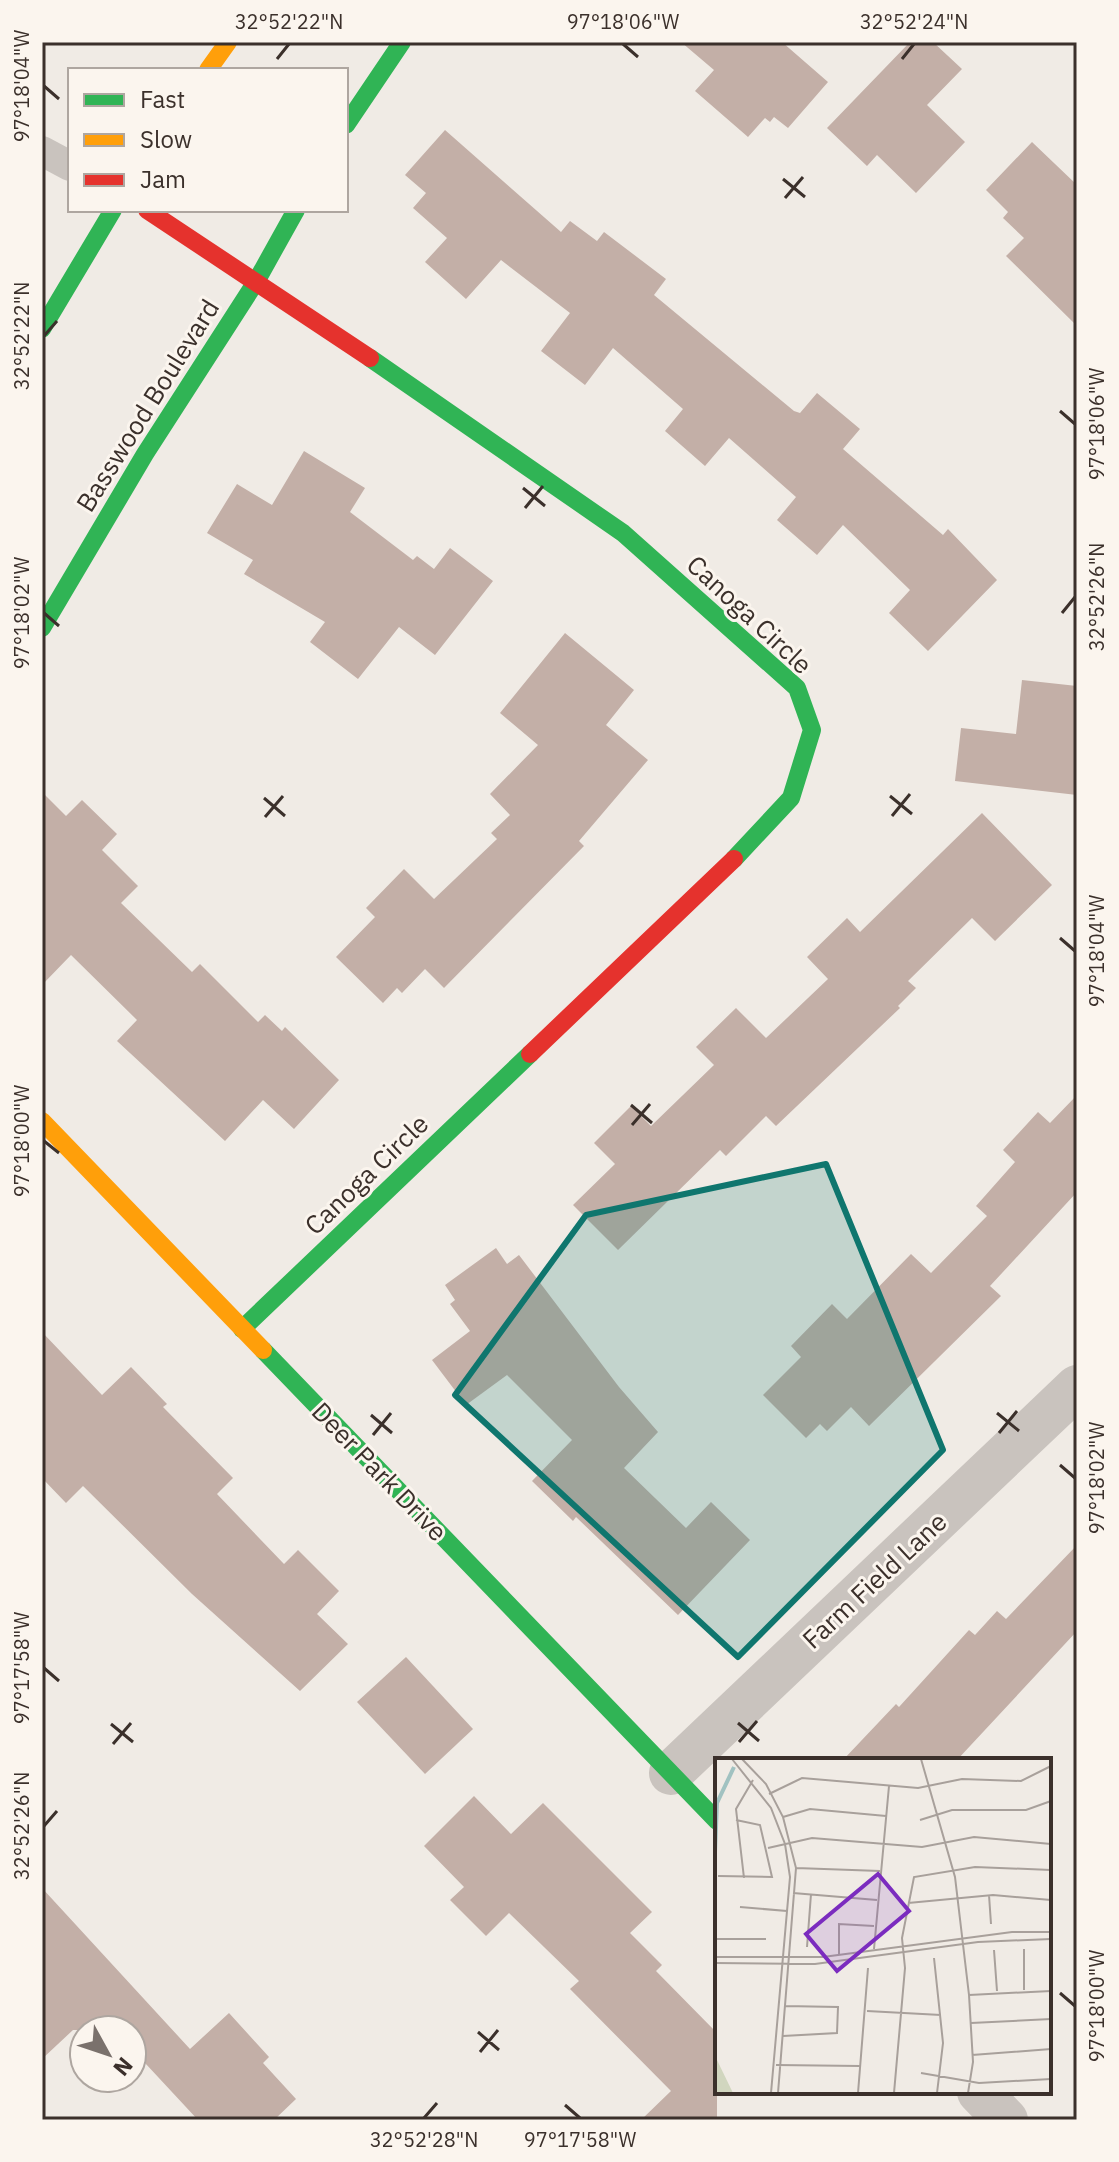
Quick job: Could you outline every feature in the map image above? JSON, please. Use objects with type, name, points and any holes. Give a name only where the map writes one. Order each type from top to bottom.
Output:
[{"type":"street","points":[[209,68],[228,42]]},
{"type":"street","points":[[348,122],[402,42]]},
{"type":"street","points":[[42,329],[112,212]]},
{"type":"street","name":"Canoga Circle","points":[[150,212],[257,280],[623,533],[797,688],[812,730],[791,798],[755,839],[242,1329]]},
{"type":"street","name":"Basswood Boulevard","points":[[42,628],[145,454],[257,280],[295,212]]},
{"type":"street","name":"Deer Park Drive","points":[[42,1121],[715,1819]]},
{"type":"street","name":"Farm Field Lane","points":[[671,1773],[1077,1387]]},
{"type":"street","points":[[981,2094],[1006,2120]]},
{"type":"lane","points":[[42,151],[68,165]]},
{"type":"highlighted area","points":[[826,1164],[943,1450],[738,1657],[455,1395],[586,1215]]},
{"type":"building","points":[[681,42],[782,42],[828,82],[788,128],[774,117],[770,122],[765,118],[748,137],[695,91],[714,70]]},
{"type":"building","points":[[910,42],[933,42],[962,69],[927,105],[965,142],[916,193],[877,155],[867,166],[827,128]]},
{"type":"building","points":[[445,130],[561,232],[570,221],[597,241],[604,232],[666,279],[654,295],[794,411],[800,413],[817,393],[860,429],[843,449],[943,535],[948,529],[997,580],[928,651],[889,613],[910,590],[843,525],[817,555],[777,520],[796,497],[729,438],[705,466],[665,431],[683,409],[613,348],[585,385],[541,351],[570,313],[501,260],[466,299],[425,262],[447,238],[413,208],[426,193],[405,175]]},
{"type":"building","points":[[1032,142],[1077,185],[1077,326],[1006,256],[1024,238],[1003,218],[1008,212],[986,190]]},
{"type":"building","points":[[304,451],[365,488],[350,512],[413,560],[417,556],[434,569],[450,548],[493,581],[435,655],[399,627],[358,679],[310,642],[325,622],[244,574],[253,560],[207,533],[237,484],[272,505]]},
{"type":"building","points":[[565,633],[634,690],[606,725],[648,760],[579,841],[584,846],[444,988],[425,969],[402,993],[397,988],[383,1003],[336,957],[375,917],[366,908],[404,869],[434,899],[497,839],[491,833],[510,815],[490,794],[538,745],[500,713]]},
{"type":"building","points":[[1022,680],[1077,686],[1077,795],[955,781],[961,728],[1016,734]]},
{"type":"building","points":[[42,792],[66,816],[82,800],[117,834],[102,850],[138,886],[121,903],[192,972],[200,964],[258,1022],[265,1015],[282,1031],[285,1027],[339,1080],[294,1129],[263,1100],[225,1141],[117,1041],[137,1020],[71,955],[42,985]]},
{"type":"building","points":[[982,813],[1052,885],[995,941],[972,918],[908,981],[916,988],[898,1006],[900,1008],[776,1126],[766,1116],[726,1156],[720,1150],[618,1250],[573,1205],[615,1164],[594,1143],[631,1106],[651,1126],[714,1065],[696,1047],[736,1008],[766,1038],[828,979],[807,957],[847,918],[860,932]]},
{"type":"building","points":[[1077,1095],[1077,1192],[990,1286],[1001,1296],[869,1426],[851,1407],[827,1431],[820,1424],[806,1438],[763,1395],[801,1357],[791,1346],[832,1304],[847,1319],[911,1254],[931,1273],[987,1216],[976,1206],[1015,1162],[1003,1150],[1038,1112],[1050,1123]]},
{"type":"building","points":[[496,1248],[507,1264],[519,1255],[619,1387],[658,1432],[624,1468],[686,1528],[711,1502],[750,1540],[678,1615],[576,1517],[573,1521],[532,1481],[572,1440],[507,1375],[466,1405],[432,1360],[470,1331],[450,1304],[455,1300],[445,1285]]},
{"type":"building","points":[[42,1332],[102,1395],[131,1367],[167,1404],[163,1407],[233,1478],[217,1494],[284,1564],[298,1550],[339,1591],[317,1614],[348,1644],[300,1691],[192,1594],[83,1486],[66,1503],[42,1478]]},
{"type":"building","points":[[1077,1545],[1077,1631],[959,1758],[845,1758],[896,1704],[899,1707],[969,1630],[975,1635],[997,1611],[1006,1619]]},
{"type":"building","points":[[406,1657],[473,1729],[425,1774],[357,1702]]},
{"type":"building","points":[[474,1796],[511,1834],[543,1803],[652,1912],[630,1933],[662,1965],[656,1971],[715,2031],[717,2120],[641,2120],[671,2091],[570,1989],[579,1981],[509,1913],[486,1936],[450,1900],[464,1887],[424,1846]]},
{"type":"building","points":[[42,1888],[190,2049],[229,2013],[269,2057],[263,2063],[296,2099],[274,2120],[198,2120],[148,2066],[148,2014],[68,2014],[68,2035],[42,2059]]},
{"type":"traffic: fast","points":[[348,122],[402,42]]},
{"type":"traffic: fast","points":[[42,329],[112,212]]},
{"type":"traffic: fast","points":[[42,628],[145,454],[257,280],[295,212]]},
{"type":"traffic: fast","points":[[370,358],[623,533],[797,688],[812,730],[791,798],[734,859]]},
{"type":"traffic: fast","points":[[242,1329],[530,1054]]},
{"type":"traffic: fast","points":[[263,1350],[715,1819]]},
{"type":"traffic: slow","points":[[209,68],[228,42]]},
{"type":"traffic: slow","points":[[42,1121],[263,1350]]},
{"type":"traffic: jam","points":[[150,212],[370,358]]},
{"type":"traffic: jam","points":[[530,1054],[734,859]]}]
